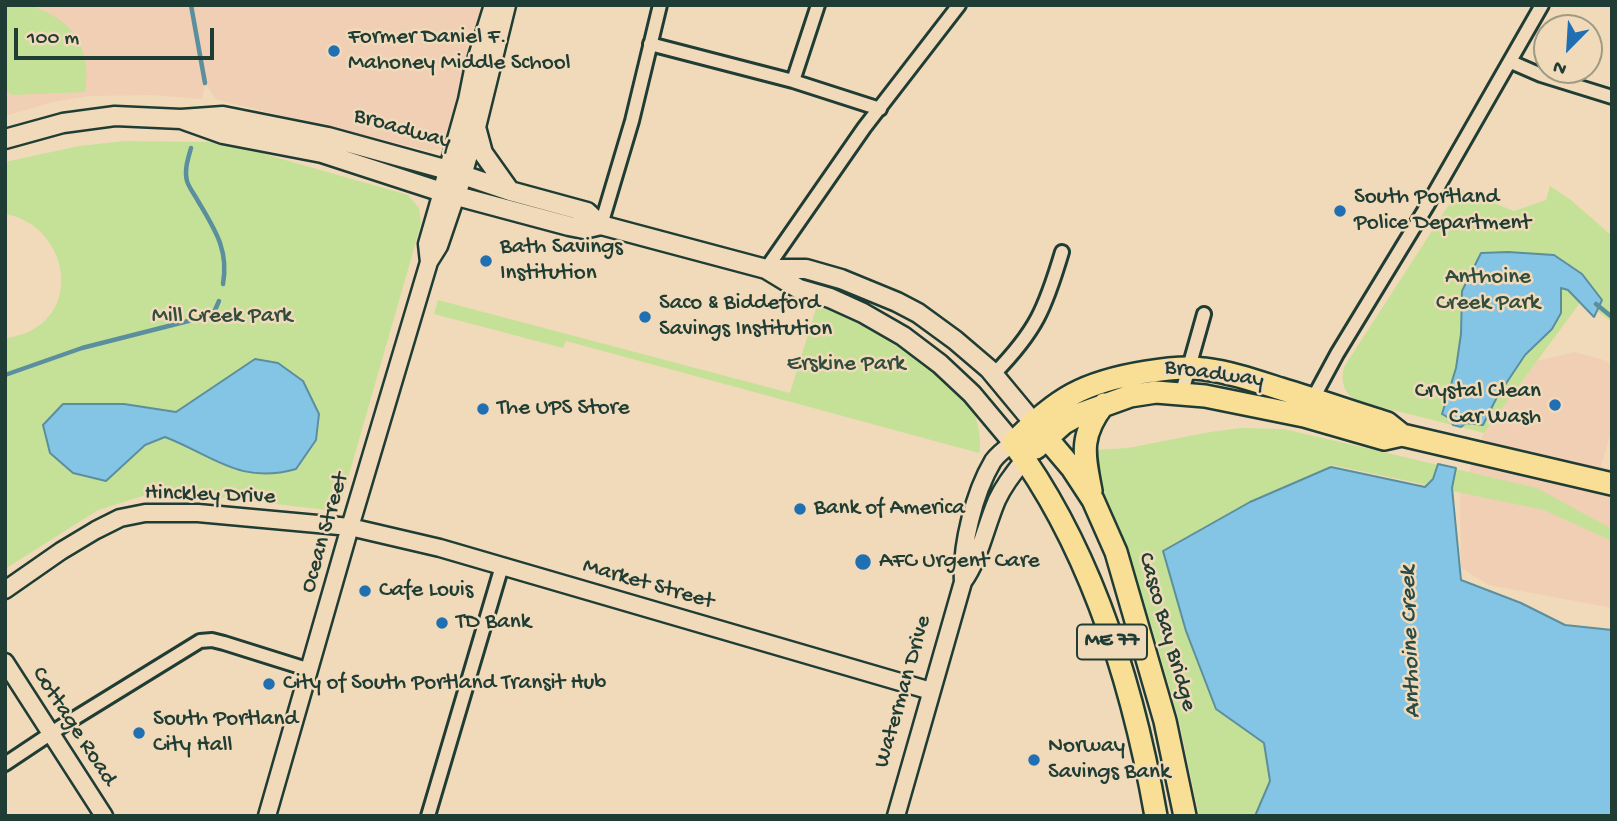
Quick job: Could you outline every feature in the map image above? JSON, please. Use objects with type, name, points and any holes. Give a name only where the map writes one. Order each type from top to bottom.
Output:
[{"type":"main road","points":[[449,194],[474,70],[494,5]]},
{"type":"main road","points":[[455,173],[476,127],[506,5]]},
{"type":"main road","name":"Broadway","points":[[5,139],[63,123],[102,118],[140,115],[181,119],[223,116],[328,137],[587,212],[601,225],[766,269],[806,269],[841,279],[897,302],[955,340],[994,374],[1047,438],[1064,423],[1104,404],[1156,392],[1182,392],[1308,408],[1388,423],[1402,435],[1612,484]]},
{"type":"main road","name":"Broadway","points":[[181,119],[223,134],[321,153],[449,194],[569,226],[584,229],[601,225]]},
{"type":"main road","points":[[476,127],[483,153],[510,191]]},
{"type":"main road","name":"Broadway","points":[[766,269],[799,289],[830,298],[863,313],[913,343],[972,394],[1018,451]]},
{"type":"main road","name":"Broadway","points":[[1033,422],[1060,401],[1109,378],[1189,368],[1247,378],[1308,408]]},
{"type":"main road","points":[[1093,500],[1084,443],[1091,420],[1104,404]]},
{"type":"main road","name":"Waterman Drive","points":[[1018,451],[1033,422]]},
{"type":"main road","name":"Waterman Drive","points":[[1018,451],[1047,438]]},
{"type":"main road","name":"Casco Bay Bridge","points":[[1047,438],[1072,468],[1093,500],[1124,578],[1165,721],[1185,816]]},
{"type":"main road","name":"ME 77","points":[[1018,451],[1055,506],[1094,591],[1128,694],[1156,816]]},
{"type":"street","points":[[601,225],[632,121],[660,5]]},
{"type":"street","points":[[793,82],[818,5]]},
{"type":"street","points":[[766,269],[880,108],[960,5]]},
{"type":"street","points":[[1308,408],[1542,5]]},
{"type":"street","points":[[650,44],[880,108]]},
{"type":"street","points":[[1511,62],[1541,75],[1612,97]]},
{"type":"street","name":"Ocean Street","points":[[267,816],[429,262],[427,244],[449,194]]},
{"type":"street","points":[[994,374],[1037,322],[1048,301],[1062,252]]},
{"type":"street","points":[[1182,392],[1204,314]]},
{"type":"street","name":"Waterman Drive","points":[[895,816],[963,582],[962,560],[975,506],[993,461],[1018,451]]},
{"type":"street","name":"Waterman Drive","points":[[963,582],[974,567],[997,500],[1009,479],[1018,451]]},
{"type":"street","name":"Hinckley Drive","points":[[5,590],[96,530],[120,518],[145,513],[198,513],[350,527]]},
{"type":"street","name":"Market Street","points":[[350,527],[440,548],[932,691]]},
{"type":"street","points":[[428,816],[502,566]]},
{"type":"street","points":[[5,764],[50,733],[200,641],[224,643],[310,670]]},
{"type":"street","name":"Cottage Road","points":[[5,662],[104,816]]},
{"type":"shaded area","name":"Former Daniel F. Mahoney Middle School","points":[[5,5],[483,5],[442,149],[430,151],[217,100],[205,84],[202,99],[151,95],[89,96],[53,102],[5,116]]},
{"type":"shaded area","points":[[1575,352],[1607,361],[1612,368],[1612,429],[1601,466],[1612,470],[1612,608],[1489,585],[1461,568],[1460,494],[1484,433],[1537,361]]},
{"type":"green space","points":[[5,5],[33,6],[68,27],[81,46],[84,56],[85,92],[12,95],[5,89]]},
{"type":"green space","name":"Mill Creek Park","points":[[125,141],[209,142],[247,149],[408,195],[419,208],[421,224],[342,499],[334,508],[327,510],[183,493],[146,495],[98,510],[5,569],[5,339],[29,332],[48,317],[58,301],[61,283],[59,265],[52,247],[41,232],[25,220],[5,214],[5,162],[79,146]]},
{"type":"green space","name":"Anthoine Creek Park","points":[[1550,186],[1571,200],[1612,236],[1612,322],[1582,300],[1484,433],[1357,401],[1349,394],[1343,382],[1344,367],[1459,189],[1514,211],[1546,200]]},
{"type":"green space","name":"Erskine Park","points":[[438,300],[790,393],[817,305],[855,322],[899,347],[957,391],[975,416],[980,436],[979,453],[566,341],[563,348],[434,314]]},
{"type":"green space","points":[[1241,428],[1284,429],[1537,488],[1612,529],[1612,541],[1544,510],[1452,491],[1461,580],[1521,603],[1565,625],[1612,630],[1612,816],[1199,816],[1180,725],[1153,631],[1099,479],[1093,450],[1128,448]],"holes":[[[1327,465],[1427,485],[1425,487]]]},
{"type":"water","points":[[1481,253],[1554,255],[1582,274],[1602,300],[1594,317],[1568,290],[1561,288],[1561,313],[1552,329],[1525,355],[1497,397],[1483,425],[1453,425],[1449,418],[1442,414],[1456,368],[1461,334],[1462,291]]},
{"type":"water","points":[[255,359],[278,363],[303,381],[319,414],[316,440],[296,469],[276,473],[243,471],[165,437],[145,445],[106,481],[73,473],[50,453],[43,425],[63,404],[124,404],[176,412]]},
{"type":"water","points":[[1438,464],[1456,468],[1452,488],[1461,580],[1521,603],[1565,625],[1612,630],[1612,816],[1255,816],[1270,781],[1264,743],[1216,709],[1186,631],[1163,551],[1250,502],[1331,467],[1425,487],[1433,479]]},
{"type":"waterway","points":[[191,5],[205,83]]},
{"type":"waterway","points":[[191,148],[186,177],[219,241],[224,261],[223,284]]},
{"type":"waterway","points":[[5,375],[82,348],[208,316],[219,301]]},
{"type":"waterway","name":"Anthoine Creek","points":[[1596,304],[1612,317]]},
{"type":"place","name":"Former Daniel F. Mahoney Middle School","points":[[334,51]]},
{"type":"place","name":"South Portland Police Department","points":[[1340,211]]},
{"type":"place","name":"Bath Savings Institution","points":[[486,261]]},
{"type":"place","name":"Saco & Biddeford Savings Institution","points":[[645,317]]},
{"type":"place","name":"Crystal Clean Car Wash","points":[[1555,405]]},
{"type":"place","name":"The UPS Store","points":[[483,409]]},
{"type":"place","name":"Bank of America","points":[[800,509]]},
{"type":"place","name":"AFC Urgent Care","points":[[863,562]]},
{"type":"place","name":"Cafe Louis","points":[[365,591]]},
{"type":"place","name":"TD Bank","points":[[442,623]]},
{"type":"place","name":"City of South Portland Transit Hub","points":[[269,684]]},
{"type":"place","name":"South Portland City Hall","points":[[139,733]]},
{"type":"place","name":"Norway Savings Bank","points":[[1034,760]]}]
